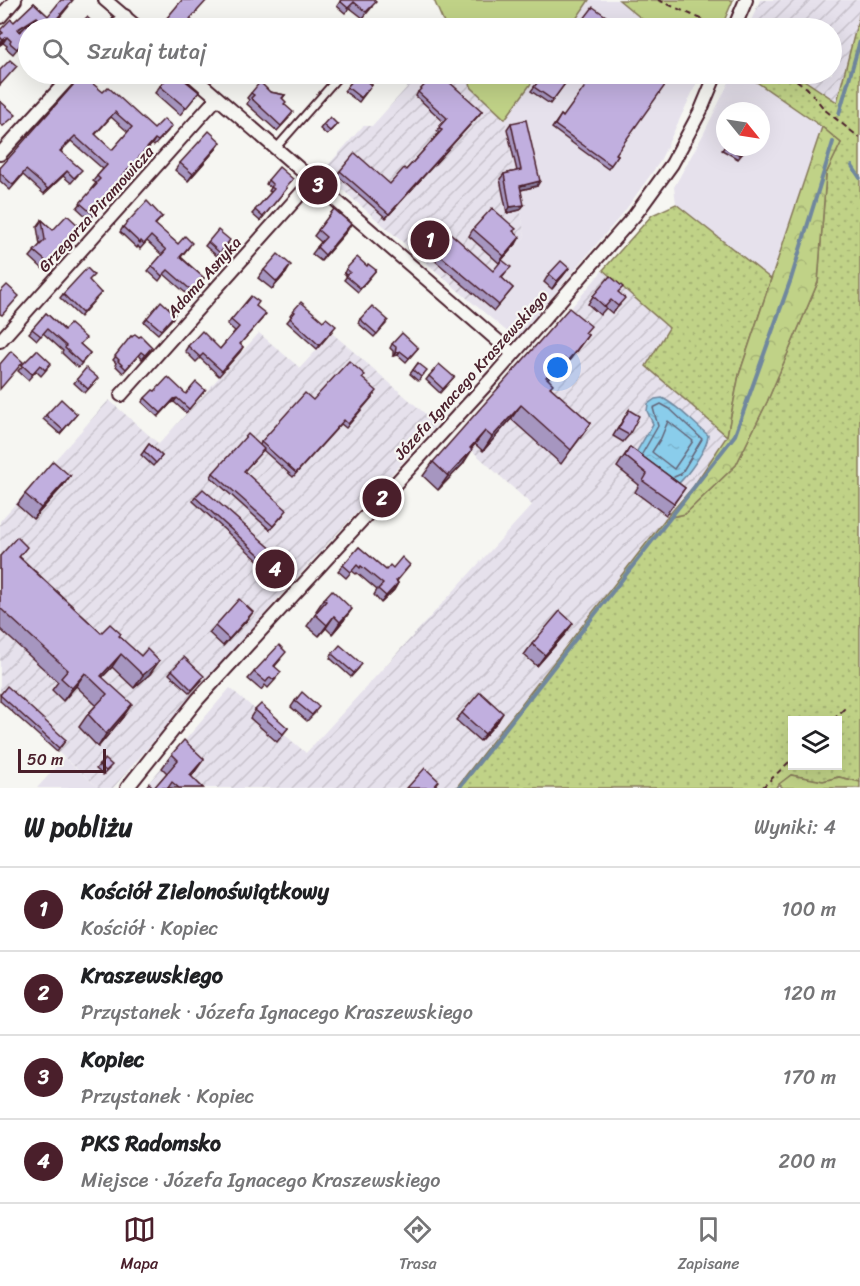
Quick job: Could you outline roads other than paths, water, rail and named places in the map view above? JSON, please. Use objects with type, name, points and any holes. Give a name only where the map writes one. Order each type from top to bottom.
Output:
[{"type":"street","points":[[0,17],[15,0]]},
{"type":"street","points":[[105,0],[125,16]]},
{"type":"street","points":[[738,18],[746,0]]},
{"type":"street","points":[[0,154],[64,84]]},
{"type":"street","points":[[202,84],[513,354]]},
{"type":"street","name":"Józefa Ignacego Kraszewskiego","points":[[127,788],[198,699],[618,236],[653,191],[686,139],[711,84]]},
{"type":"street","name":"Grzegorza Piramowicza","points":[[0,341],[218,98]]},
{"type":"street","name":"Adama Asnyka","points":[[120,395],[312,181]]},
{"type":"lane","points":[[276,148],[332,84]]},
{"type":"water","points":[[662,398],[680,410],[708,435],[701,454],[677,485],[634,456],[653,424],[647,411],[648,404],[655,399]]},
{"type":"waterway","points":[[839,114],[860,41]]},
{"type":"waterway","points":[[459,788],[735,435],[791,279],[833,142]]},
{"type":"waterway","points":[[852,166],[860,178]]},
{"type":"place","name":"Kopiec","points":[[318,185]]},
{"type":"place","name":"Kościół Zielonoświątkowy","points":[[430,240]]},
{"type":"place","name":"Kraszewskiego","points":[[382,498]]},
{"type":"place","name":"PKS Radomsko","points":[[275,569]]}]
